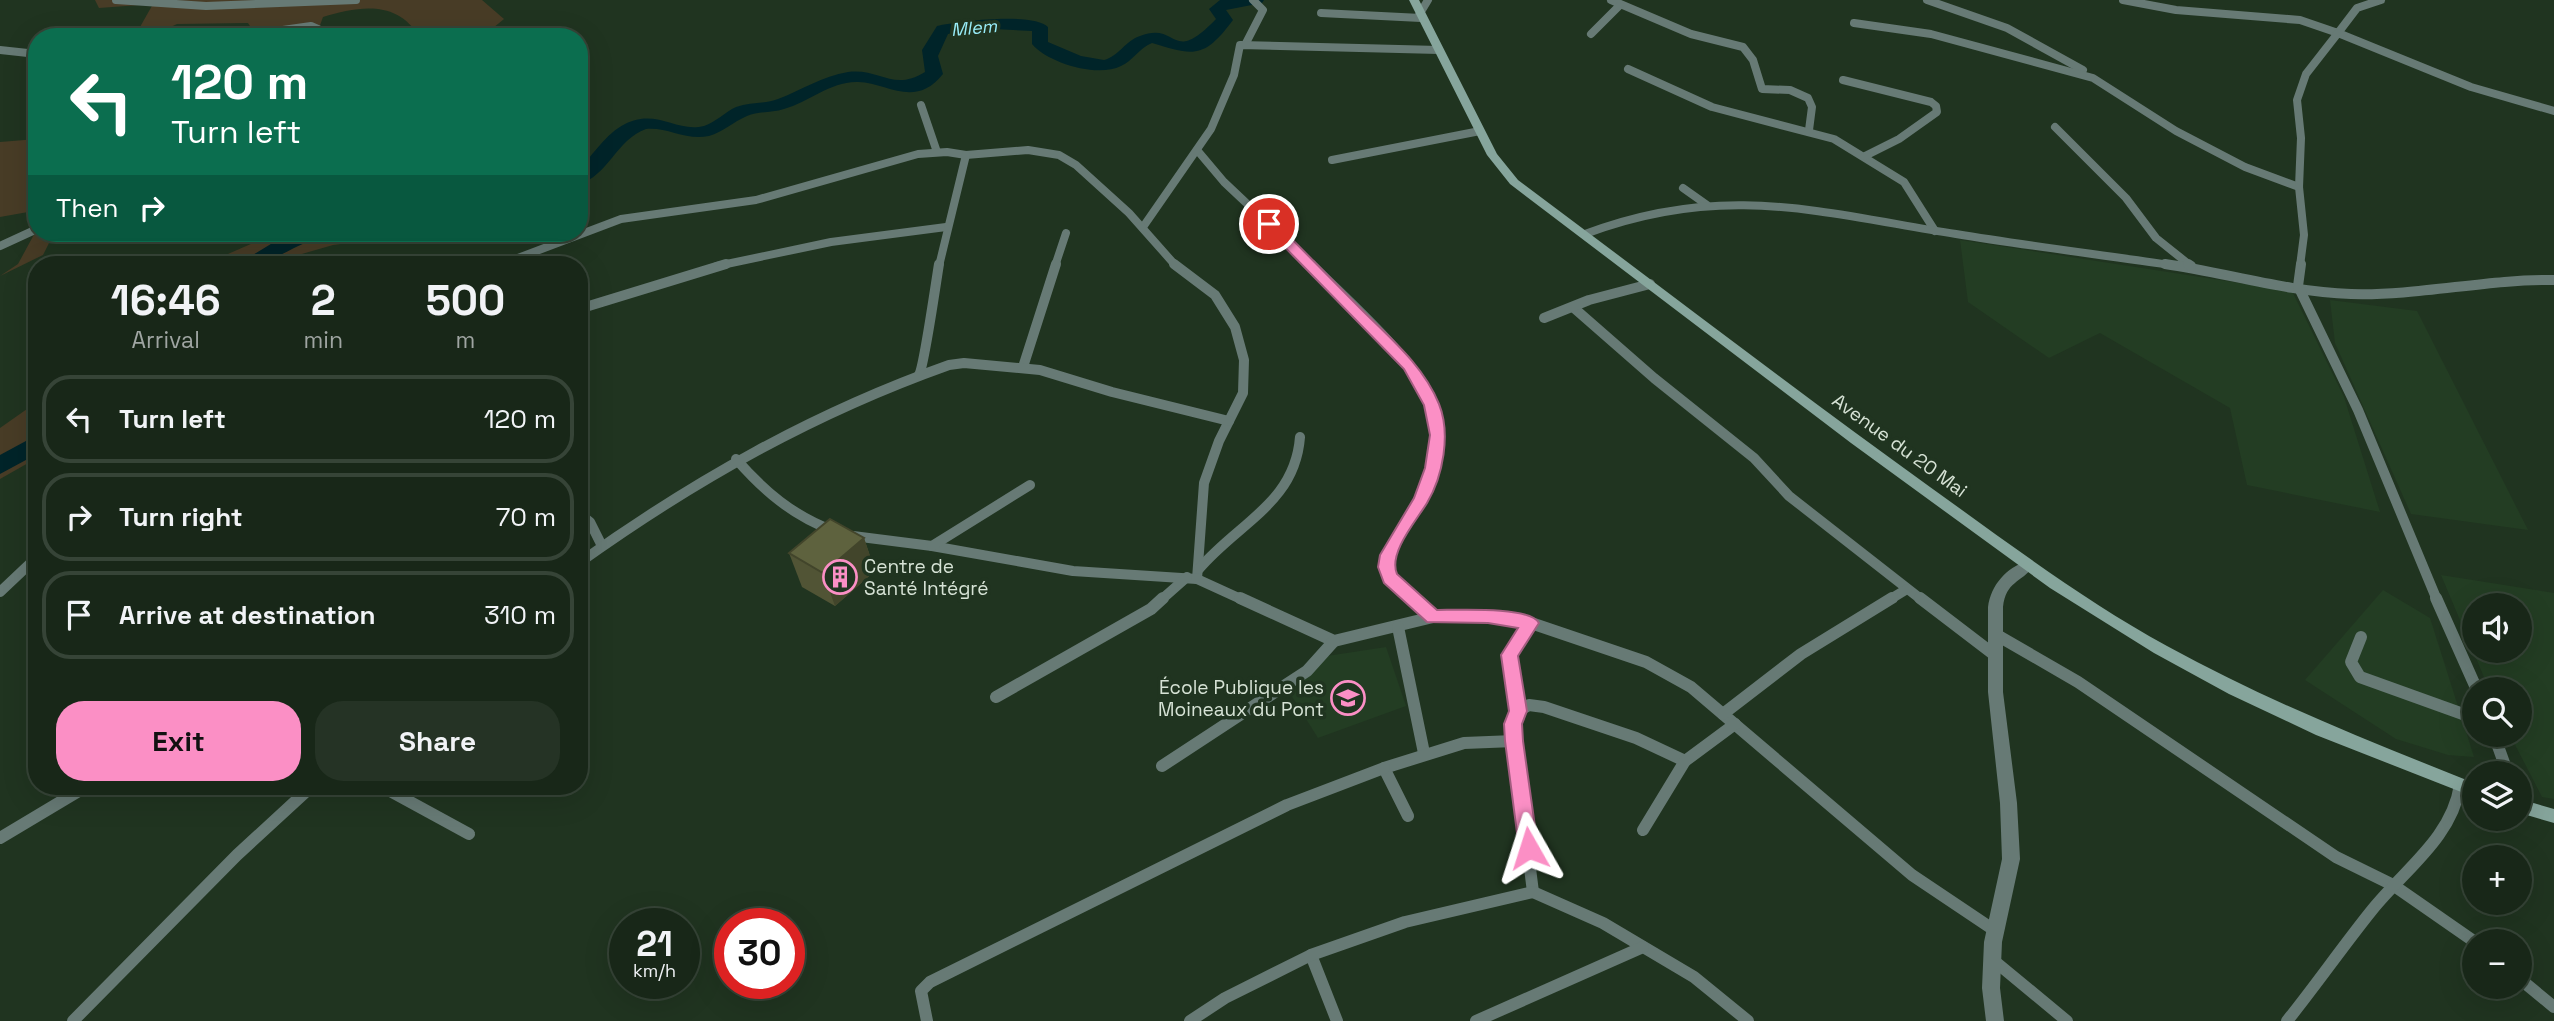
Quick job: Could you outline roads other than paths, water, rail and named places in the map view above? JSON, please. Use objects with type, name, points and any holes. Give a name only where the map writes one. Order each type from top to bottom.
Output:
[{"type":"main road","name":"Avenue du 20 Mai","points":[[1414,0],[1492,155],[1514,182],[2027,566],[2159,649],[2235,689],[2322,730],[2462,786]]},
{"type":"main road","points":[[2532,809],[2554,816]]},
{"type":"street","points":[[116,0],[175,5],[260,7],[356,0]]},
{"type":"street","points":[[1246,43],[1263,10],[1253,0]]},
{"type":"street","points":[[1321,13],[1420,16],[1428,0]]},
{"type":"street","points":[[1611,0],[1691,34],[1743,47],[1753,60],[1762,89],[1790,90],[1808,98],[1812,107],[1809,130]]},
{"type":"street","points":[[1927,0],[2007,28],[2176,131],[2245,167],[2299,187]]},
{"type":"street","points":[[2123,0],[2176,10],[2300,20],[2478,90],[2554,111]]},
{"type":"street","points":[[2381,0],[2357,9],[2299,87],[2299,187],[2304,235],[2298,286],[2358,410],[2402,522],[2471,677]]},
{"type":"street","points":[[1591,34],[1620,5]]},
{"type":"street","points":[[1854,23],[1931,34],[2093,78]]},
{"type":"street","points":[[297,28],[316,28]]},
{"type":"street","points":[[1143,227],[1197,150],[1226,99],[1234,75],[1237,48],[1246,43],[1391,51],[1439,50]]},
{"type":"street","points":[[0,50],[28,53]]},
{"type":"street","points":[[1628,69],[1712,107],[1809,130],[1865,156],[1904,182],[1935,231]]},
{"type":"street","points":[[1843,80],[1931,102],[1937,106],[1937,112],[1923,124],[1865,156]]},
{"type":"street","points":[[922,105],[937,152]]},
{"type":"street","points":[[2056,127],[2126,198],[2156,238],[2193,268]]},
{"type":"street","points":[[1332,160],[1480,131]]},
{"type":"street","points":[[588,231],[621,219],[756,200],[918,154],[937,152],[966,155],[1011,150],[1059,155],[1076,165],[1143,227],[1170,261],[1215,295],[1236,327],[1244,360],[1243,393],[1204,483],[1194,576]]},
{"type":"street","points":[[1197,150],[1224,182],[1340,294],[1422,383],[1432,405],[1437,435],[1433,468],[1422,498],[1388,555],[1386,567],[1390,578],[1433,617]]},
{"type":"street","points":[[919,375],[924,368],[925,338],[946,227],[966,155]]},
{"type":"street","points":[[1684,188],[1707,205]]},
{"type":"street","points":[[1585,234],[1630,217],[1707,205],[1751,205],[2193,268],[2321,292],[2400,294],[2483,281],[2521,278],[2554,280]]},
{"type":"street","points":[[588,306],[716,266],[831,242],[946,227]]},
{"type":"street","points":[[0,246],[28,233]]},
{"type":"street","points":[[1023,367],[1066,233]]},
{"type":"street","points":[[523,256],[560,242]]},
{"type":"street","points":[[1544,318],[1589,300],[1650,284]]},
{"type":"street","points":[[1573,308],[1654,378],[1754,458],[1789,496],[1993,653]]},
{"type":"street","points":[[588,556],[654,507],[736,459],[837,407],[919,375],[964,363],[1023,367],[1062,375],[1112,392],[1138,396],[1229,421]]},
{"type":"street","points":[[996,697],[1151,609],[1194,576],[1221,544],[1284,490],[1298,468],[1300,437]]},
{"type":"street","points":[[736,459],[761,489],[797,517],[864,539],[932,546],[1073,571],[1194,576],[1334,641],[1433,617],[1488,616],[1531,623],[1646,662],[1674,675],[1912,875],[1994,930]]},
{"type":"street","points":[[932,546],[1030,485]]},
{"type":"street","points":[[588,520],[602,546]]},
{"type":"street","points":[[0,592],[28,566]]},
{"type":"street","points":[[1994,1021],[1994,930],[2011,863],[2011,833],[1999,745],[1993,615],[1998,592],[2010,575],[2027,566]]},
{"type":"street","points":[[1723,714],[1801,654],[1907,589]]},
{"type":"street","points":[[1531,623],[1509,655],[1518,711],[1513,724],[1514,741],[1533,892]]},
{"type":"street","points":[[1398,627],[1424,754]]},
{"type":"street","points":[[1995,635],[2029,652],[2130,716],[2336,857],[2393,885],[2462,933]]},
{"type":"street","points":[[2361,637],[2351,662],[2360,677],[2462,714]]},
{"type":"street","points":[[1162,766],[1307,671],[1334,641]]},
{"type":"street","points":[[1518,711],[1529,705],[1544,707],[1636,738],[1685,761]]},
{"type":"street","points":[[1643,831],[1685,761],[1735,724]]},
{"type":"street","points":[[927,1021],[921,991],[930,982],[1287,805],[1424,754],[1478,740],[1514,741]]},
{"type":"street","points":[[1384,768],[1408,816]]},
{"type":"street","points":[[0,838],[71,795]]},
{"type":"street","points":[[73,1021],[237,855],[302,795]]},
{"type":"street","points":[[398,795],[469,834]]},
{"type":"street","points":[[2287,1021],[2393,885],[2428,850],[2462,796]]},
{"type":"street","points":[[1190,1021],[1225,998],[1311,955],[1405,922],[1533,892],[1603,923],[1694,977],[1740,1011],[1748,1021]]},
{"type":"street","points":[[1476,1021],[1643,947]]},
{"type":"street","points":[[1311,955],[1337,1021]]},
{"type":"street","points":[[1992,959],[2067,1021]]},
{"type":"street","points":[[2532,989],[2554,1007]]},
{"type":"waterway","name":"Mlem","points":[[588,171],[609,145],[623,133],[644,123],[661,124],[686,131],[705,131],[743,111],[780,105],[844,78],[857,76],[896,87],[919,83],[934,74],[930,62],[931,50],[943,30],[993,24],[1040,27],[1040,44],[1074,60],[1104,65],[1117,62],[1137,44],[1150,38],[1157,38],[1177,47],[1193,47],[1206,40],[1225,20],[1217,9],[1226,3],[1256,0]]},
{"type":"waterway","name":"Mlem","points":[[262,256],[287,242]]},
{"type":"waterway","name":"Mlem","points":[[0,466],[28,449]]},
{"type":"place","name":"Centre de Santé Intégré","points":[[840,577]]},
{"type":"place","name":"École Publique les Moineaux du Pont","points":[[1348,698]]}]
